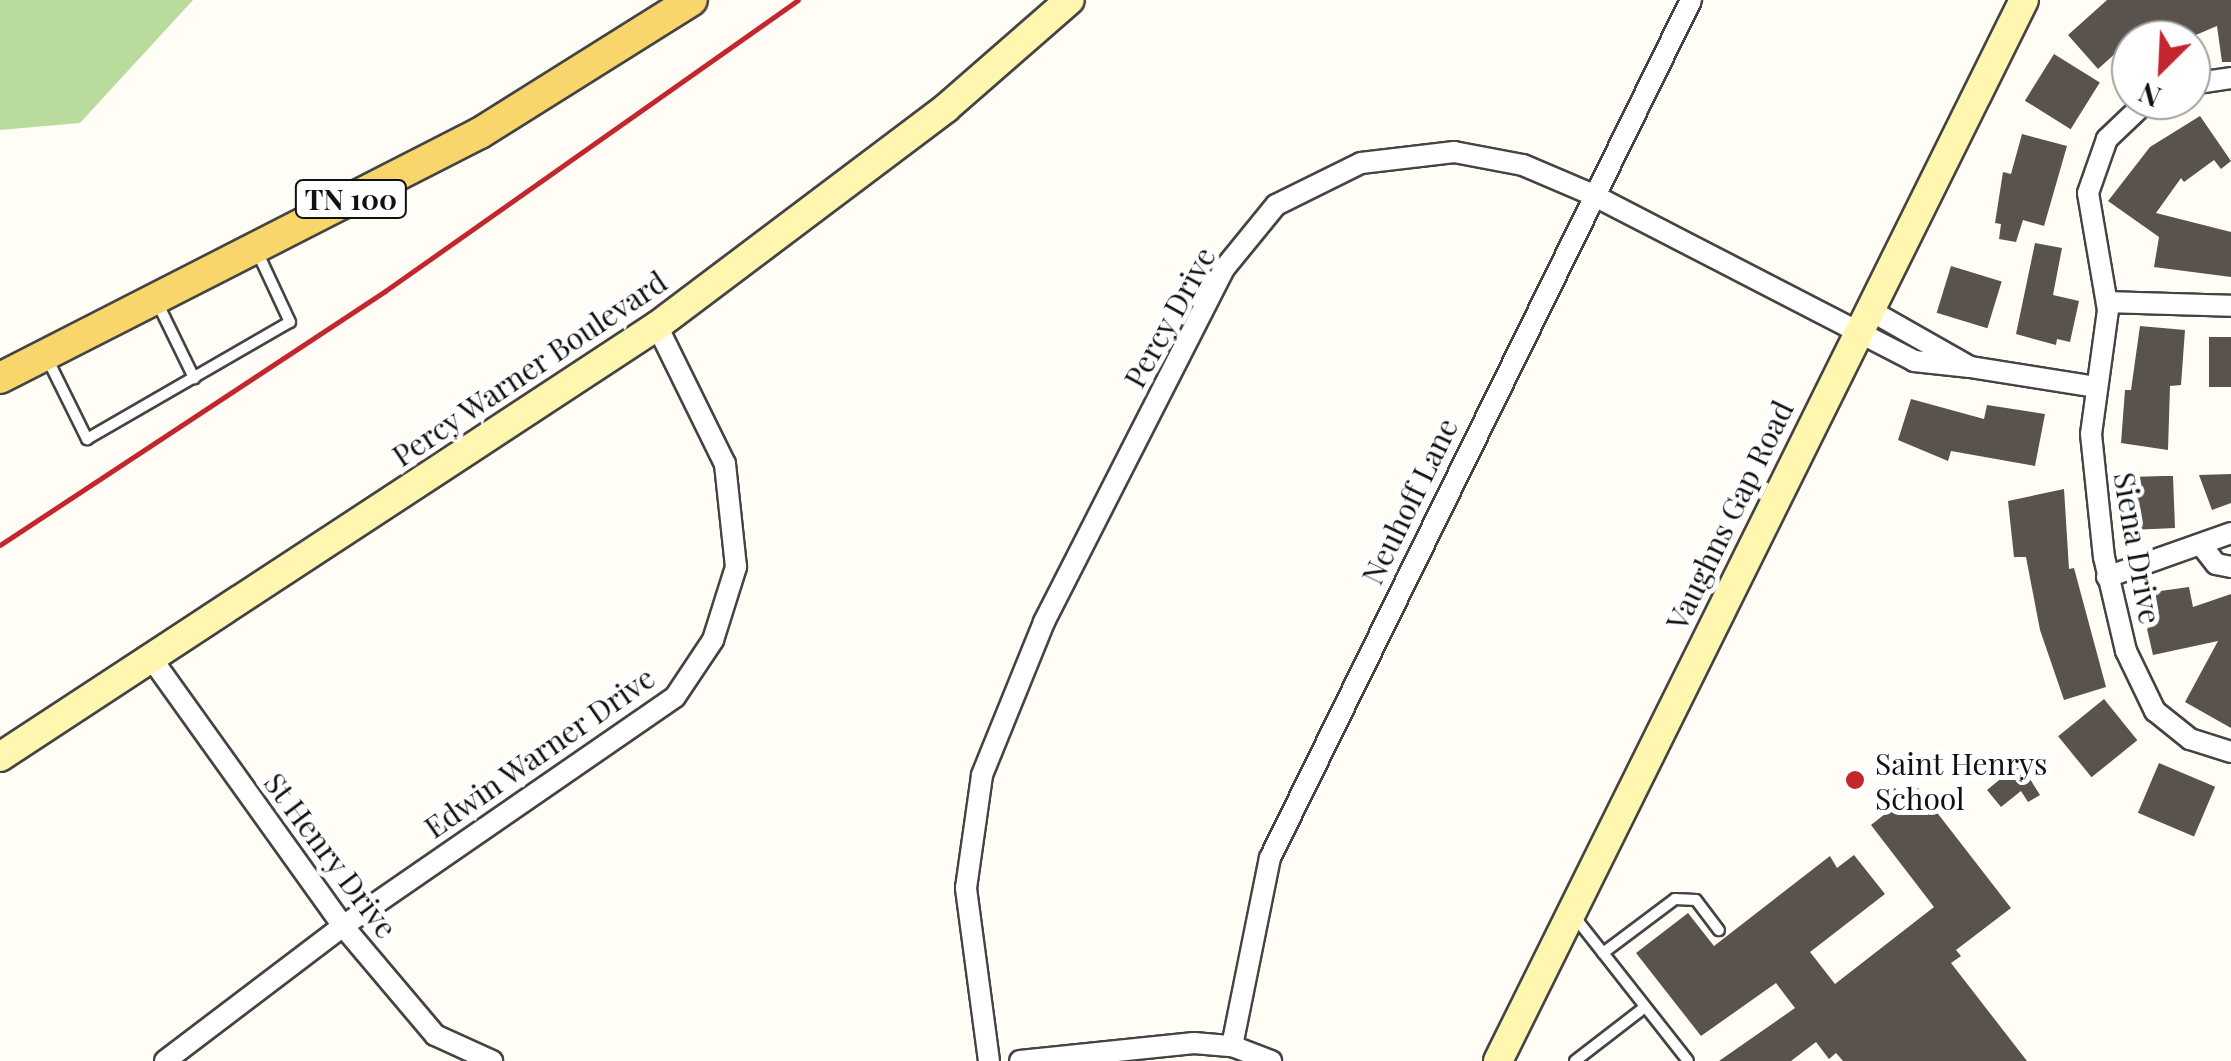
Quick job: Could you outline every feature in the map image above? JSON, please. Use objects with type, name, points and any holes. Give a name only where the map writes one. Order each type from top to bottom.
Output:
[{"type":"main road","name":"TN 100","points":[[0,378],[480,132],[692,0]]},
{"type":"street","name":"Percy Warner Boulevard","points":[[0,757],[149,655],[657,326],[946,108],[1070,0]]},
{"type":"street","name":"Neuhoff Lane","points":[[1232,1046],[1270,858],[1592,194],[1691,0]]},
{"type":"street","name":"Vaughns Gap Road","points":[[1498,1061],[2024,0]]},
{"type":"street","points":[[2124,120],[2115,127],[2090,179],[2088,221],[2107,302],[2231,306]]},
{"type":"street","name":"Percy Drive","points":[[990,1061],[966,888],[982,775],[1044,622],[1224,270],[1276,204],[1362,163],[1454,152],[1524,165],[1862,321],[1970,366],[2096,387]]},
{"type":"street","name":"Siena Drive","points":[[2107,302],[2092,434],[2107,577],[2126,652],[2155,710],[2190,739],[2231,752]]},
{"type":"street","name":"Edwin Warner Drive","points":[[165,1061],[343,926],[674,698],[713,640],[736,567],[725,464],[657,326]]},
{"type":"street","points":[[2107,577],[2202,546],[2231,532]]},
{"type":"street","points":[[2202,546],[2216,564],[2231,566]]},
{"type":"street","name":"St Henry Drive","points":[[149,655],[343,926],[436,1034],[492,1061]]},
{"type":"street","points":[[1020,1061],[1136,1044],[1232,1046],[1271,1061]]},
{"type":"lane","points":[[45,356],[86,439],[290,322],[256,248]]},
{"type":"lane","points":[[156,299],[194,378]]},
{"type":"lane","points":[[1602,953],[1675,899],[1696,900],[1719,930]]},
{"type":"lane","points":[[1570,912],[1684,1056],[1668,1061]]},
{"type":"lane","points":[[1575,1061],[1645,1007]]},
{"type":"green space","points":[[0,0],[193,0],[80,123],[0,130]]},
{"type":"building","points":[[2107,0],[2231,0],[2231,62],[2222,62],[2217,26],[2211,29],[2211,20],[2111,20],[2111,57],[2098,69],[2068,35]]},
{"type":"building","points":[[2054,54],[2100,83],[2071,129],[2025,101]]},
{"type":"building","points":[[2194,120],[2203,120],[2231,161],[2221,169],[2214,160],[2184,182],[2181,178],[2156,213],[2231,232],[2231,277],[2154,267],[2159,237],[2108,201],[2150,147]]},
{"type":"building","points":[[2022,134],[2067,146],[2044,226],[2023,220],[2016,242],[1999,239],[2001,224],[1995,223],[2003,172],[2011,174]]},
{"type":"building","points":[[2035,243],[2062,248],[2053,295],[2079,301],[2070,342],[2057,339],[2056,345],[2016,334]]},
{"type":"building","points":[[1951,266],[2002,281],[1987,328],[1937,313]]},
{"type":"building","points":[[2140,326],[2185,330],[2181,385],[2170,386],[2168,450],[2121,443],[2125,390],[2131,390]]},
{"type":"building","points":[[2209,337],[2231,337],[2231,387],[2209,387]]},
{"type":"building","points":[[1911,399],[1984,419],[1987,405],[2045,414],[2035,466],[1951,451],[1948,461],[1898,440]]},
{"type":"building","points":[[2231,474],[2231,503],[2212,510],[2199,475]]},
{"type":"building","points":[[2173,476],[2175,528],[2130,530],[2128,477]]},
{"type":"building","points":[[2064,489],[2069,569],[2074,568],[2106,687],[2064,700],[2040,630],[2026,557],[2014,557],[2008,501]]},
{"type":"building","points":[[2189,587],[2193,607],[2231,594],[2231,728],[2185,702],[2218,641],[2153,655],[2139,594]]},
{"type":"building","points":[[2104,699],[2137,740],[2092,777],[2058,736]]},
{"type":"building","points":[[2020,763],[2040,795],[2028,802],[2021,791],[2001,807],[1987,790]]},
{"type":"building","points":[[2159,763],[2215,787],[2194,837],[2138,813]]},
{"type":"building","points":[[1895,788],[1904,799],[1918,788],[2011,908],[1956,950],[1961,956],[1951,963],[2027,1061],[1843,1061],[1836,1053],[1829,1059],[1816,1042],[1791,1061],[1719,1061],[1795,1008],[1776,983],[1701,1036],[1636,953],[1688,913],[1714,946],[1830,856],[1837,868],[1854,855],[1885,894],[1810,952],[1835,984],[1934,907],[1871,825],[1885,814],[1876,802]]},
{"type":"railway","points":[[0,545],[385,291],[798,0]]},
{"type":"place","name":"Saint Henrys School","points":[[1855,780]]}]
